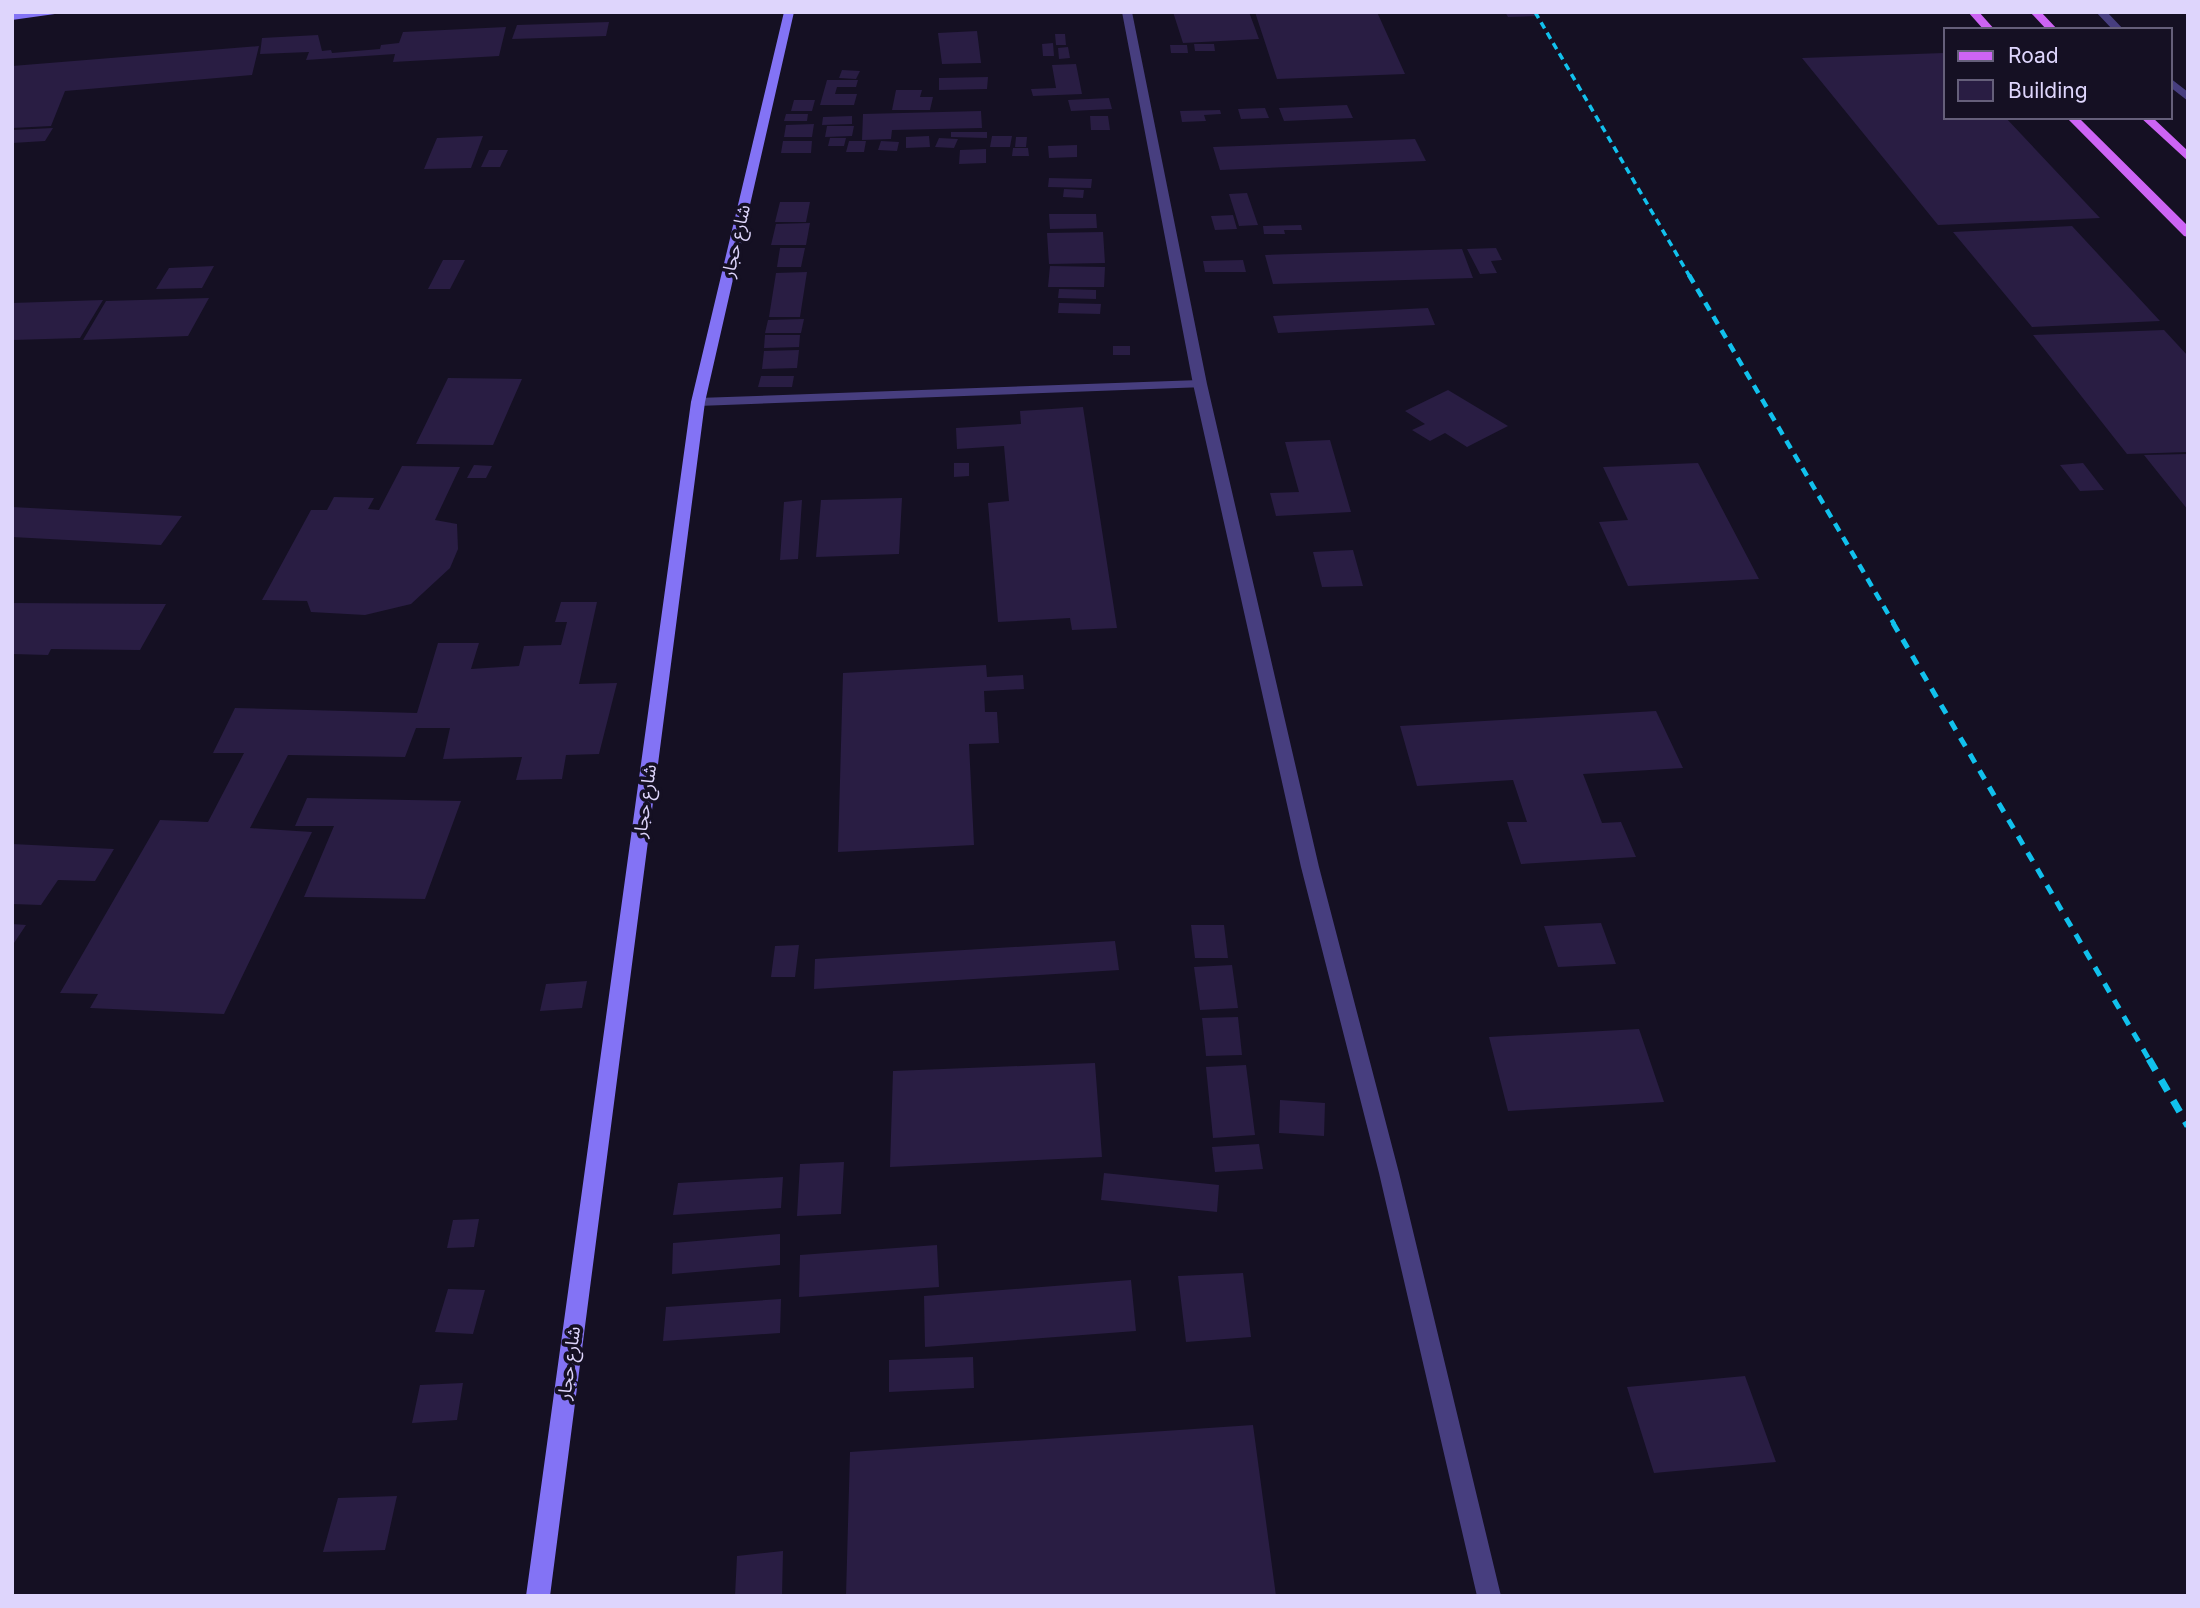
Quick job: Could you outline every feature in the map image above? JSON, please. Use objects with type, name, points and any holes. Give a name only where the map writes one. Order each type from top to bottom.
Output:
[{"type":"main road","points":[[1973,12],[1988,28]]},
{"type":"main road","points":[[2035,12],[2051,28]]},
{"type":"main road","points":[[2073,119],[2188,233]]},
{"type":"main road","points":[[2147,119],[2188,158]]},
{"type":"street","points":[[12,17],[64,12]]},
{"type":"street","name":"شارع حجار","points":[[538,1596],[698,402],[789,12]]},
{"type":"street","points":[[1127,12],[1200,384],[1310,867],[1389,1173],[1489,1596]]},
{"type":"street","points":[[2101,12],[2117,28]]},
{"type":"street","points":[[2172,83],[2188,98]]},
{"type":"street","points":[[698,402],[1200,384]]},
{"type":"building","points":[[1173,12],[1249,12],[1259,39],[1183,43]]},
{"type":"building","points":[[1255,12],[1377,12],[1405,74],[1277,79]]},
{"type":"building","points":[[1505,12],[1536,12],[1538,16],[1508,17]]},
{"type":"building","points":[[609,22],[606,36],[512,39],[517,25]]},
{"type":"building","points":[[506,27],[499,56],[393,62],[395,54],[306,60],[309,52],[260,54],[262,38],[318,35],[322,51],[331,50],[332,53],[380,49],[381,45],[399,43],[403,32]]},
{"type":"building","points":[[977,31],[981,63],[942,64],[938,33]]},
{"type":"building","points":[[1055,34],[1065,34],[1066,45],[1056,45]]},
{"type":"building","points":[[1053,43],[1054,56],[1043,56],[1042,44]]},
{"type":"building","points":[[1194,44],[1214,44],[1215,51],[1195,51]]},
{"type":"building","points":[[1170,45],[1187,45],[1188,53],[1171,53]]},
{"type":"building","points":[[259,46],[252,75],[65,91],[51,126],[12,128],[12,66]]},
{"type":"building","points":[[1068,47],[1070,58],[1059,59],[1058,48]]},
{"type":"building","points":[[1944,53],[1944,119],[2007,119],[2100,218],[1938,225],[1802,58]]},
{"type":"building","points":[[1076,64],[1082,94],[1033,96],[1031,89],[1056,88],[1052,65]]},
{"type":"building","points":[[842,70],[860,71],[856,79],[839,78]]},
{"type":"building","points":[[988,77],[987,89],[939,90],[939,78]]},
{"type":"building","points":[[827,80],[858,80],[856,87],[837,87],[835,94],[857,94],[854,105],[820,105]]},
{"type":"building","points":[[896,90],[922,90],[920,97],[933,97],[930,110],[892,110]]},
{"type":"building","points":[[1109,98],[1112,109],[1071,111],[1068,100]]},
{"type":"building","points":[[794,100],[815,100],[812,111],[791,111]]},
{"type":"building","points":[[1347,105],[1353,118],[1284,121],[1279,108]]},
{"type":"building","points":[[1265,108],[1269,118],[1241,119],[1238,109]]},
{"type":"building","points":[[1220,110],[1221,114],[1204,115],[1206,121],[1182,122],[1180,111]]},
{"type":"building","points":[[981,111],[982,128],[892,130],[891,139],[862,140],[863,114]]},
{"type":"building","points":[[786,114],[808,114],[807,121],[784,121]]},
{"type":"building","points":[[852,116],[852,124],[822,125],[823,117]]},
{"type":"building","points":[[1090,116],[1108,116],[1110,130],[1091,130]]},
{"type":"building","points":[[814,124],[812,137],[784,137],[786,125]]},
{"type":"building","points":[[827,126],[854,126],[852,136],[825,137]]},
{"type":"building","points":[[53,128],[45,141],[12,143],[12,130]]},
{"type":"building","points":[[951,132],[987,132],[987,138],[951,137]]},
{"type":"building","points":[[483,136],[471,168],[424,169],[437,138]]},
{"type":"building","points":[[929,136],[930,147],[906,148],[906,137]]},
{"type":"building","points":[[992,136],[1012,136],[1010,147],[990,147]]},
{"type":"building","points":[[1016,137],[1027,137],[1026,147],[1015,147]]},
{"type":"building","points":[[830,138],[846,138],[844,146],[828,146]]},
{"type":"building","points":[[939,138],[958,139],[954,148],[935,147]]},
{"type":"building","points":[[1415,139],[1426,161],[1220,170],[1213,147]]},
{"type":"building","points":[[783,141],[812,141],[811,153],[781,153]]},
{"type":"building","points":[[849,141],[866,141],[864,152],[846,152]]},
{"type":"building","points":[[881,141],[899,142],[897,151],[878,150]]},
{"type":"building","points":[[1077,145],[1077,157],[1049,158],[1048,146]]},
{"type":"building","points":[[1013,148],[1028,148],[1029,156],[1012,156]]},
{"type":"building","points":[[986,149],[986,163],[959,164],[960,150]]},
{"type":"building","points":[[489,150],[508,150],[500,167],[481,167]]},
{"type":"building","points":[[1049,178],[1092,179],[1091,188],[1048,187]]},
{"type":"building","points":[[1064,189],[1084,190],[1083,198],[1063,197]]},
{"type":"building","points":[[1247,193],[1258,225],[1239,226],[1229,194]]},
{"type":"building","points":[[780,202],[810,202],[806,222],[775,222]]},
{"type":"building","points":[[1049,214],[1096,214],[1097,228],[1050,229]]},
{"type":"building","points":[[1233,215],[1237,229],[1215,230],[1211,216]]},
{"type":"building","points":[[810,223],[806,245],[771,245],[776,224]]},
{"type":"building","points":[[1301,225],[1302,230],[1284,230],[1285,234],[1264,234],[1263,226]]},
{"type":"building","points":[[2072,226],[2160,321],[2032,327],[1953,232]]},
{"type":"building","points":[[1103,232],[1105,263],[1049,264],[1047,233]]},
{"type":"building","points":[[780,248],[805,248],[801,267],[777,267]]},
{"type":"building","points":[[1496,248],[1502,260],[1491,261],[1497,273],[1480,274],[1467,249]]},
{"type":"building","points":[[1462,249],[1473,278],[1273,284],[1265,255]]},
{"type":"building","points":[[443,260],[465,260],[450,289],[428,289]]},
{"type":"building","points":[[1243,260],[1246,272],[1205,272],[1203,261]]},
{"type":"building","points":[[214,266],[202,288],[156,289],[169,268]]},
{"type":"building","points":[[1050,266],[1105,267],[1104,287],[1048,287]]},
{"type":"building","points":[[807,272],[800,317],[769,317],[776,273]]},
{"type":"building","points":[[1059,289],[1096,290],[1096,299],[1058,298]]},
{"type":"building","points":[[209,298],[188,336],[83,340],[106,301]]},
{"type":"building","points":[[103,300],[80,338],[12,340],[12,303]]},
{"type":"building","points":[[1059,303],[1101,304],[1100,314],[1058,313]]},
{"type":"building","points":[[1428,308],[1435,325],[1278,333],[1273,316]]},
{"type":"building","points":[[804,319],[801,333],[765,333],[768,320]]},
{"type":"building","points":[[2164,330],[2188,356],[2188,452],[2127,454],[2033,335]]},
{"type":"building","points":[[765,335],[800,335],[799,347],[764,348]]},
{"type":"building","points":[[1113,346],[1130,346],[1130,355],[1113,355]]},
{"type":"building","points":[[799,350],[797,368],[762,369],[764,351]]},
{"type":"building","points":[[761,376],[794,376],[792,387],[758,387]]},
{"type":"building","points":[[448,378],[522,379],[493,445],[416,444]]},
{"type":"building","points":[[1448,390],[1508,426],[1467,447],[1445,433],[1430,441],[1412,430],[1425,424],[1405,411]]},
{"type":"building","points":[[1083,407],[1117,628],[1072,630],[1070,618],[998,622],[988,503],[1009,501],[1004,446],[957,449],[956,428],[1021,424],[1020,411]]},
{"type":"building","points":[[1330,440],[1351,512],[1276,516],[1270,493],[1299,492],[1285,442]]},
{"type":"building","points":[[2188,454],[2188,510],[2144,455]]},
{"type":"building","points":[[954,463],[969,463],[969,476],[954,477]]},
{"type":"building","points":[[1698,463],[1759,579],[1628,586],[1599,522],[1628,520],[1603,467]]},
{"type":"building","points":[[2083,463],[2104,490],[2080,491],[2060,465]]},
{"type":"building","points":[[474,465],[492,466],[486,478],[467,478]]},
{"type":"building","points":[[402,466],[460,467],[435,520],[457,524],[458,549],[450,568],[411,604],[365,615],[311,612],[307,601],[262,600],[311,510],[327,510],[334,497],[374,498],[368,509],[379,510]]},
{"type":"building","points":[[902,498],[899,554],[816,557],[821,500]]},
{"type":"building","points":[[802,500],[798,559],[780,560],[784,502]]},
{"type":"building","points":[[12,507],[182,516],[161,545],[12,537]]},
{"type":"building","points":[[1353,550],[1363,586],[1322,587],[1313,552]]},
{"type":"building","points":[[561,602],[597,602],[579,684],[617,683],[599,754],[566,755],[562,779],[516,780],[522,757],[443,759],[450,728],[416,728],[405,757],[288,755],[250,828],[312,832],[224,1014],[90,1008],[98,994],[60,993],[160,820],[208,822],[244,753],[213,753],[235,708],[417,713],[438,643],[479,643],[471,669],[519,666],[524,646],[561,645],[567,622],[555,622]]},
{"type":"building","points":[[12,603],[166,604],[140,650],[51,649],[48,655],[12,654]]},
{"type":"building","points":[[986,665],[987,677],[1023,675],[1024,689],[984,691],[985,712],[997,712],[999,743],[969,744],[974,845],[838,852],[843,673]]},
{"type":"building","points":[[1656,711],[1683,768],[1583,774],[1602,823],[1621,822],[1636,857],[1521,864],[1507,822],[1527,822],[1513,780],[1417,786],[1400,726]]},
{"type":"building","points":[[307,798],[461,801],[425,899],[304,897],[334,826],[295,826]]},
{"type":"building","points":[[12,844],[114,849],[95,881],[58,880],[41,905],[12,904]]},
{"type":"building","points":[[1601,923],[1616,964],[1558,967],[1544,926]]},
{"type":"building","points":[[12,924],[26,925],[12,946]]},
{"type":"building","points":[[1191,925],[1224,925],[1228,958],[1195,958]]},
{"type":"building","points":[[1115,941],[1119,970],[814,989],[815,959]]},
{"type":"building","points":[[799,945],[795,977],[771,977],[775,946]]},
{"type":"building","points":[[1232,965],[1238,1008],[1200,1010],[1194,967]]},
{"type":"building","points":[[587,981],[582,1008],[540,1011],[546,984]]},
{"type":"building","points":[[1238,1017],[1242,1055],[1206,1056],[1202,1018]]},
{"type":"building","points":[[1639,1029],[1664,1102],[1508,1111],[1489,1037]]},
{"type":"building","points":[[1095,1063],[1102,1157],[890,1167],[893,1071]]},
{"type":"building","points":[[1246,1065],[1255,1135],[1213,1138],[1206,1067]]},
{"type":"building","points":[[1280,1100],[1325,1103],[1324,1136],[1279,1133]]},
{"type":"building","points":[[1259,1144],[1263,1169],[1215,1172],[1212,1147]]},
{"type":"building","points":[[844,1162],[841,1214],[797,1216],[800,1164]]},
{"type":"building","points":[[1104,1173],[1219,1185],[1217,1212],[1101,1200]]},
{"type":"building","points":[[783,1177],[781,1208],[673,1215],[678,1183]]},
{"type":"building","points":[[479,1219],[474,1247],[447,1248],[453,1220]]},
{"type":"building","points":[[780,1234],[780,1265],[672,1274],[673,1243]]},
{"type":"building","points":[[937,1245],[939,1287],[799,1297],[800,1255]]},
{"type":"building","points":[[1243,1273],[1251,1337],[1186,1342],[1178,1276]]},
{"type":"building","points":[[1131,1280],[1136,1331],[925,1347],[924,1296]]},
{"type":"building","points":[[448,1289],[485,1290],[473,1334],[435,1332]]},
{"type":"building","points":[[781,1299],[780,1333],[663,1341],[666,1307]]},
{"type":"building","points":[[973,1357],[974,1388],[889,1392],[889,1360]]},
{"type":"building","points":[[1745,1376],[1776,1462],[1654,1473],[1627,1387]]},
{"type":"building","points":[[463,1383],[457,1420],[412,1423],[420,1385]]},
{"type":"building","points":[[1253,1425],[1276,1596],[846,1596],[850,1452]]},
{"type":"building","points":[[397,1496],[385,1550],[323,1552],[338,1498]]},
{"type":"building","points":[[783,1551],[782,1596],[735,1596],[737,1556]]},
{"type":"railway","points":[[1535,12],[1690,277]]},
{"type":"railway","points":[[1689,275],[1894,624]]},
{"type":"railway","points":[[1893,623],[2150,1061]]},
{"type":"railway","points":[[2149,1059],[2188,1126]]}]
